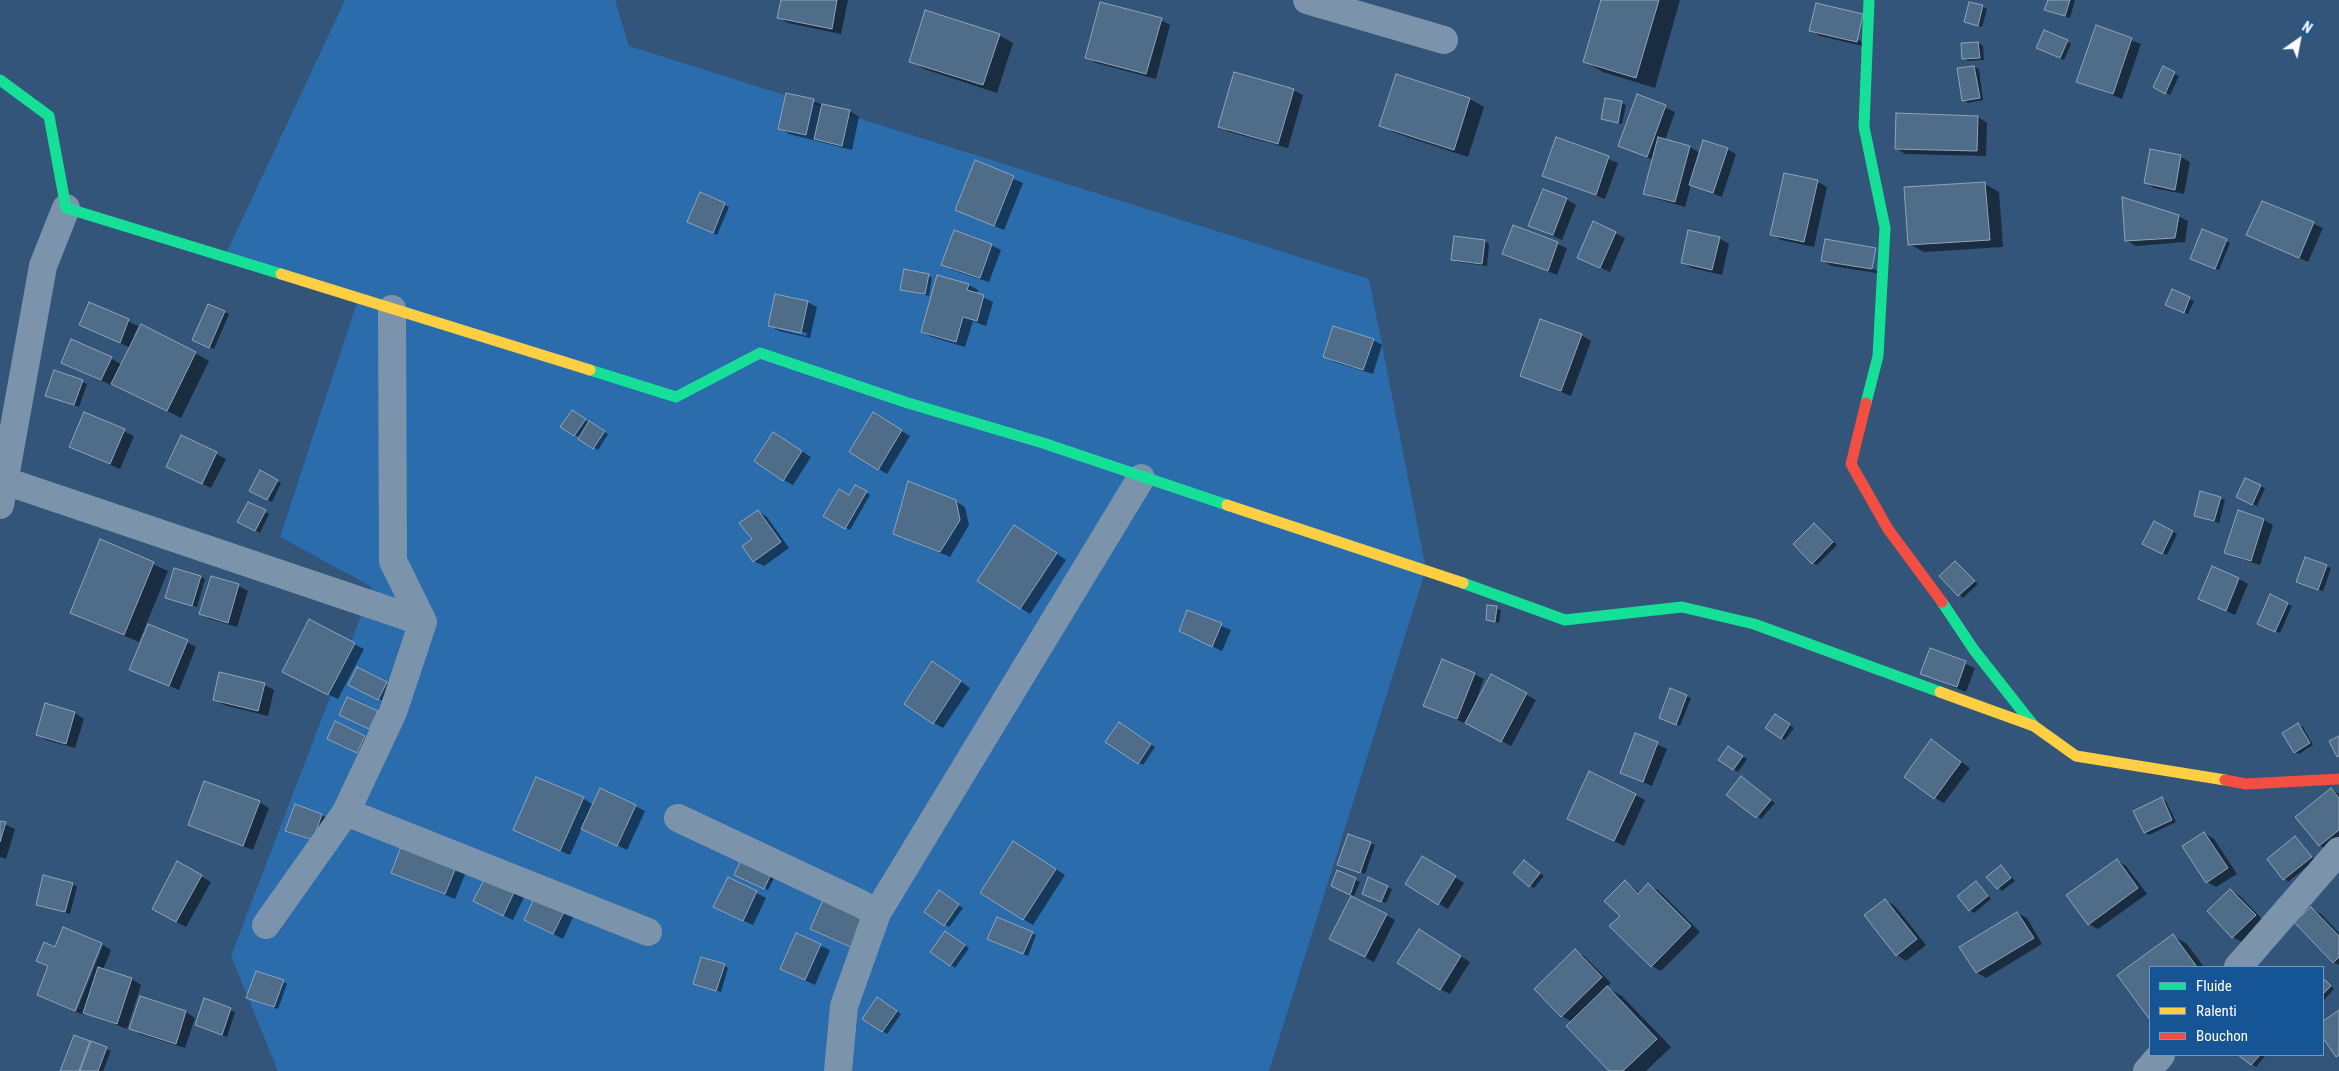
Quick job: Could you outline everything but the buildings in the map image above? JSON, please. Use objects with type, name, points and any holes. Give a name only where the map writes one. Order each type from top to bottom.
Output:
[{"type":"street","points":[[1307,0],[1444,40]]},
{"type":"street","points":[[1869,0],[1864,127],[1885,228],[1878,356],[1852,464],[1888,529],[1945,606],[1974,650],[2034,726]]},
{"type":"street","points":[[0,80],[49,116],[66,208],[43,266],[2,493],[424,622]]},
{"type":"street","points":[[66,208],[676,397],[760,353],[908,403],[1043,443],[1141,478],[1426,569],[1565,620],[1682,607],[1754,624],[2034,726],[2076,756],[2246,784],[2339,779]]},
{"type":"street","points":[[266,925],[346,812],[392,712],[424,622],[393,561],[392,309]]},
{"type":"street","points":[[838,1071],[844,1006],[877,914],[1141,478]]},
{"type":"street","points":[[346,812],[648,932]]},
{"type":"street","points":[[678,818],[861,904],[877,914]]},
{"type":"street","points":[[2239,966],[2339,851]]},
{"type":"street","points":[[2147,1071],[2160,1056]]},
{"type":"shaded area","points":[[345,0],[615,0],[629,46],[1369,279],[1426,569],[1269,1071],[278,1071],[231,956],[372,587],[280,537],[358,299],[224,258]]},
{"type":"traffic: fast","points":[[1866,403],[1878,356],[1885,228],[1864,127],[1869,0]]},
{"type":"traffic: fast","points":[[0,80],[49,116],[66,208],[281,274]]},
{"type":"traffic: fast","points":[[590,370],[676,397],[760,353],[908,403],[1043,443],[1227,505]]},
{"type":"traffic: fast","points":[[1463,583],[1565,620],[1682,607],[1754,624],[1940,692]]},
{"type":"traffic: fast","points":[[1942,602],[1974,650],[2034,726]]},
{"type":"traffic: slow","points":[[281,274],[590,370]]},
{"type":"traffic: slow","points":[[1227,505],[1463,583]]},
{"type":"traffic: slow","points":[[1940,692],[2034,726],[2076,756],[2225,780]]},
{"type":"traffic: jam","points":[[1866,403],[1851,464],[1888,529],[1942,602]]},
{"type":"traffic: jam","points":[[2225,780],[2246,784],[2339,779]]}]
